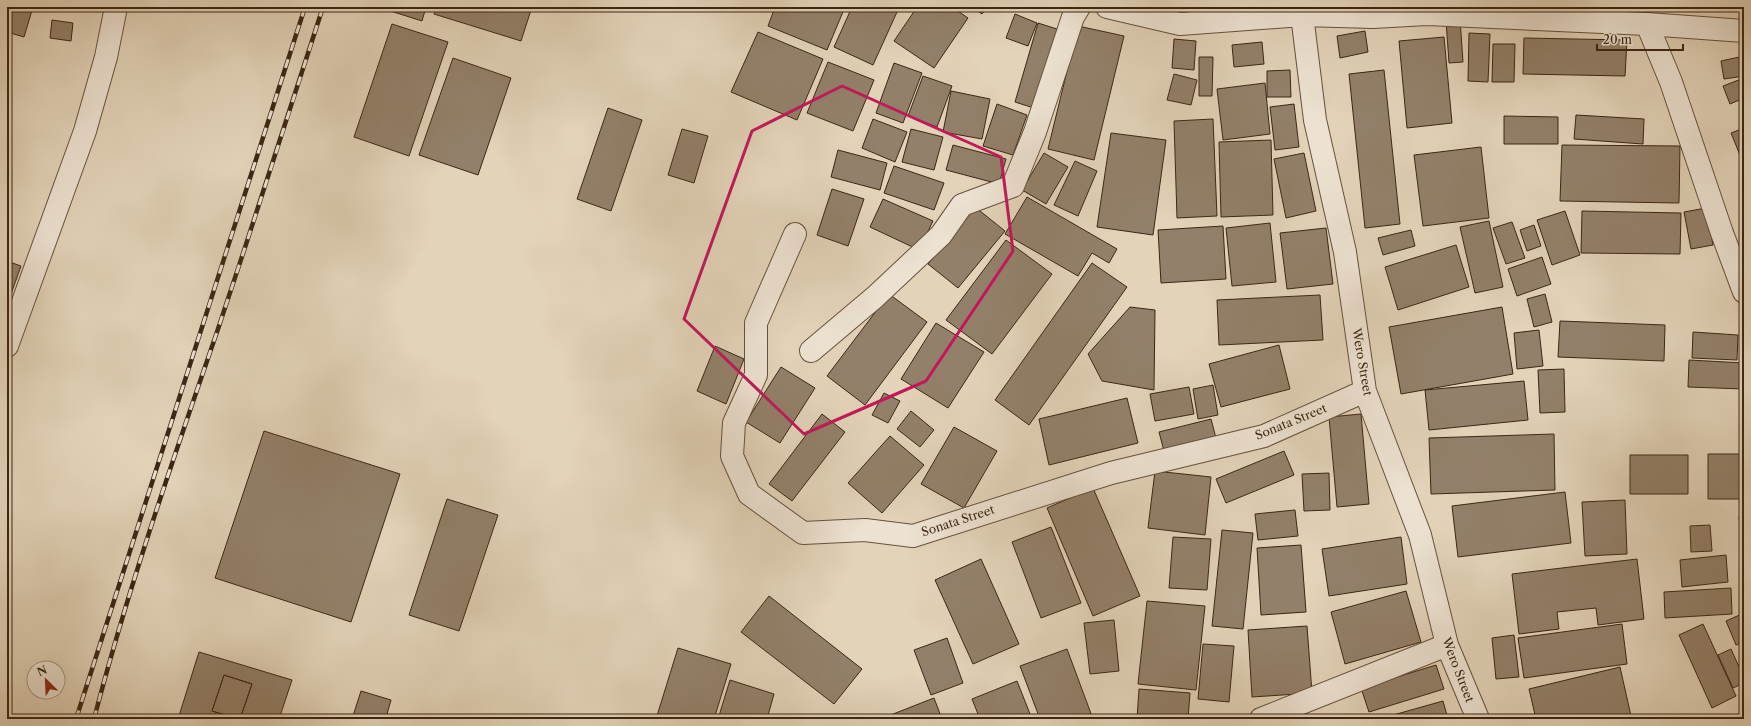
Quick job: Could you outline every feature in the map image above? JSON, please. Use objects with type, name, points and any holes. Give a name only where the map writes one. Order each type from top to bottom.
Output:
[{"type":"street","points":[[7,346],[85,131],[106,57],[116,7]]},
{"type":"street","points":[[811,351],[875,297],[942,235],[962,205],[1013,186],[1035,132],[1073,16],[1079,7]]},
{"type":"street","points":[[1107,7],[1180,24],[1302,15],[1373,17],[1427,14],[1647,24],[1744,31]]},
{"type":"street","name":"Wero Street","points":[[1302,15],[1315,120],[1345,252],[1365,391],[1420,535],[1447,645],[1478,719]]},
{"type":"street","points":[[1647,24],[1671,82],[1722,233],[1744,292]]},
{"type":"street","name":"Sonata Street","points":[[795,234],[756,323],[756,375],[734,423],[732,456],[749,494],[803,532],[865,530],[913,536],[1111,473],[1264,436],[1365,391]]},
{"type":"street","points":[[1261,719],[1447,645]]},
{"type":"highlighted area","points":[[842,86],[1001,157],[1013,251],[926,381],[804,434],[684,319],[752,131]]},
{"type":"building","points":[[7,7],[33,7],[24,37],[7,32]]},
{"type":"building","points":[[381,7],[426,7],[422,21]]},
{"type":"building","points":[[436,7],[532,7],[521,41],[434,14]]},
{"type":"building","points":[[775,7],[845,7],[827,50],[768,26]]},
{"type":"building","points":[[852,7],[885,7],[897,12],[873,65],[834,47]]},
{"type":"building","points":[[917,7],[952,7],[968,18],[934,68],[894,41]]},
{"type":"building","points":[[972,7],[987,7],[982,14]]},
{"type":"building","points":[[1015,14],[1037,23],[1028,46],[1006,38]]},
{"type":"building","points":[[1460,19],[1463,62],[1449,63],[1446,20]]},
{"type":"building","points":[[52,20],[73,23],[71,41],[50,38]]},
{"type":"building","points":[[1038,23],[1060,30],[1037,109],[1015,102]]},
{"type":"building","points":[[392,24],[448,42],[409,156],[354,137]]},
{"type":"building","points":[[1078,26],[1124,36],[1094,160],[1048,149]]},
{"type":"building","points":[[1365,31],[1368,52],[1340,58],[1337,36]]},
{"type":"building","points":[[758,32],[823,59],[797,120],[731,92]]},
{"type":"building","points":[[1469,33],[1490,34],[1488,82],[1468,81]]},
{"type":"building","points":[[1444,37],[1452,123],[1407,128],[1399,41]]},
{"type":"building","points":[[1524,38],[1627,40],[1625,76],[1523,74]]},
{"type":"building","points":[[1174,39],[1196,41],[1194,70],[1172,68]]},
{"type":"building","points":[[1262,42],[1264,64],[1234,67],[1232,45]]},
{"type":"building","points":[[1493,44],[1515,44],[1514,82],[1492,82]]},
{"type":"building","points":[[1744,56],[1744,76],[1724,79],[1721,61]]},
{"type":"building","points":[[1199,57],[1213,57],[1212,96],[1199,96]]},
{"type":"building","points":[[453,58],[511,78],[478,175],[419,155]]},
{"type":"building","points":[[828,62],[874,80],[853,131],[807,113]]},
{"type":"building","points":[[894,63],[922,73],[903,123],[876,113]]},
{"type":"building","points":[[1290,70],[1291,97],[1267,97],[1267,71]]},
{"type":"building","points":[[1384,70],[1400,224],[1365,228],[1349,74]]},
{"type":"building","points":[[1174,74],[1197,80],[1191,105],[1167,100]]},
{"type":"building","points":[[923,76],[952,86],[937,127],[908,116]]},
{"type":"building","points":[[1744,78],[1744,98],[1730,104],[1723,86]]},
{"type":"building","points":[[1265,83],[1270,134],[1223,140],[1217,89]]},
{"type":"building","points":[[951,91],[990,99],[982,139],[943,132]]},
{"type":"building","points":[[997,104],[1027,115],[1013,155],[983,146]]},
{"type":"building","points":[[1294,104],[1299,147],[1275,150],[1270,107]]},
{"type":"building","points":[[608,108],[642,120],[611,211],[577,199]]},
{"type":"building","points":[[1576,115],[1644,119],[1643,144],[1574,139]]},
{"type":"building","points":[[1504,116],[1558,117],[1558,144],[1504,144]]},
{"type":"building","points":[[873,119],[907,132],[895,162],[862,148]]},
{"type":"building","points":[[1213,119],[1217,216],[1177,218],[1174,121]]},
{"type":"building","points":[[1744,128],[1744,165],[1731,133]]},
{"type":"building","points":[[682,129],[708,136],[694,183],[668,175]]},
{"type":"building","points":[[911,129],[943,137],[934,170],[902,162]]},
{"type":"building","points":[[1111,133],[1166,140],[1153,235],[1097,227]]},
{"type":"building","points":[[1271,140],[1273,215],[1221,217],[1219,142]]},
{"type":"building","points":[[953,145],[1006,159],[999,184],[946,170]]},
{"type":"building","points":[[1562,145],[1680,146],[1679,203],[1560,201]]},
{"type":"building","points":[[1481,147],[1489,218],[1423,226],[1414,155]]},
{"type":"building","points":[[838,150],[887,163],[880,190],[831,177]]},
{"type":"building","points":[[1044,153],[1068,167],[1046,204],[1022,190]]},
{"type":"building","points":[[1304,153],[1316,211],[1286,218],[1274,159]]},
{"type":"building","points":[[1075,161],[1097,171],[1078,216],[1054,205]]},
{"type":"building","points":[[894,166],[944,183],[934,210],[884,193]]},
{"type":"building","points":[[832,189],[864,199],[848,246],[817,235]]},
{"type":"building","points":[[1027,197],[1117,249],[1109,263],[1092,253],[1078,276],[1005,234]]},
{"type":"building","points":[[883,199],[933,221],[919,250],[870,227]]},
{"type":"building","points":[[975,207],[1005,231],[958,288],[928,264]]},
{"type":"building","points":[[1706,208],[1713,245],[1691,249],[1684,212]]},
{"type":"building","points":[[1565,211],[1580,255],[1552,265],[1537,220]]},
{"type":"building","points":[[1582,211],[1681,213],[1680,254],[1581,253]]},
{"type":"building","points":[[1489,221],[1503,287],[1475,293],[1460,227]]},
{"type":"building","points":[[1512,222],[1525,258],[1506,264],[1493,228]]},
{"type":"building","points":[[1270,223],[1276,282],[1232,286],[1226,228]]},
{"type":"building","points":[[1534,225],[1541,246],[1527,251],[1520,230]]},
{"type":"building","points":[[1223,226],[1226,279],[1161,283],[1158,230]]},
{"type":"building","points":[[1326,228],[1333,284],[1287,289],[1280,233]]},
{"type":"building","points":[[1411,230],[1415,246],[1383,255],[1378,238]]},
{"type":"building","points":[[1006,240],[1052,274],[992,354],[946,320]]},
{"type":"building","points":[[1456,245],[1469,287],[1398,310],[1385,267]]},
{"type":"building","points":[[1542,257],[1551,284],[1517,296],[1508,269]]},
{"type":"building","points":[[7,261],[21,266],[7,305]]},
{"type":"building","points":[[1092,263],[1127,287],[1029,425],[995,400]]},
{"type":"building","points":[[889,294],[927,322],[865,405],[827,376]]},
{"type":"building","points":[[1545,294],[1552,322],[1534,327],[1527,299]]},
{"type":"building","points":[[1320,295],[1323,340],[1219,345],[1217,300]]},
{"type":"building","points":[[1130,307],[1155,310],[1154,390],[1102,381],[1088,354]]},
{"type":"building","points":[[1502,307],[1513,374],[1401,394],[1389,327]]},
{"type":"building","points":[[1560,321],[1665,325],[1664,361],[1558,357]]},
{"type":"building","points":[[936,323],[984,352],[948,408],[901,379]]},
{"type":"building","points":[[1539,330],[1543,366],[1517,369],[1514,333]]},
{"type":"building","points":[[1693,332],[1738,335],[1737,360],[1692,358]]},
{"type":"building","points":[[1279,345],[1290,389],[1221,407],[1209,364]]},
{"type":"building","points":[[715,346],[744,359],[726,404],[697,391]]},
{"type":"building","points":[[1689,360],[1744,363],[1743,389],[1688,387]]},
{"type":"building","points":[[781,367],[815,388],[780,443],[746,422]]},
{"type":"building","points":[[1564,369],[1565,412],[1540,413],[1538,370]]},
{"type":"building","points":[[1524,381],[1528,420],[1429,430],[1425,390]]},
{"type":"building","points":[[1213,385],[1218,415],[1198,419],[1193,389]]},
{"type":"building","points":[[1189,387],[1194,414],[1155,421],[1150,394]]},
{"type":"building","points":[[884,393],[900,401],[888,423],[872,415]]},
{"type":"building","points":[[1127,398],[1138,443],[1049,465],[1039,419]]},
{"type":"building","points":[[911,411],[934,430],[920,447],[897,429]]},
{"type":"building","points":[[822,414],[845,432],[792,501],[769,484]]},
{"type":"building","points":[[1361,414],[1369,504],[1337,507],[1329,417]]},
{"type":"building","points":[[1211,419],[1217,442],[1165,455],[1159,432]]},
{"type":"building","points":[[954,427],[997,451],[964,508],[921,484]]},
{"type":"building","points":[[264,431],[400,474],[351,622],[215,578]]},
{"type":"building","points":[[1554,434],[1555,490],[1431,494],[1429,438]]},
{"type":"building","points":[[890,436],[924,465],[882,513],[848,483]]},
{"type":"building","points":[[1284,451],[1294,475],[1226,503],[1216,479]]},
{"type":"building","points":[[1708,454],[1744,454],[1744,499],[1708,499]]},
{"type":"building","points":[[1630,455],[1688,455],[1688,494],[1630,494]]},
{"type":"building","points":[[1155,471],[1211,477],[1205,535],[1148,528]]},
{"type":"building","points":[[1329,473],[1330,510],[1304,511],[1302,474]]},
{"type":"building","points":[[1093,488],[1140,596],[1093,616],[1047,508]]},
{"type":"building","points":[[1565,492],[1571,543],[1458,557],[1452,506]]},
{"type":"building","points":[[447,499],[498,515],[459,631],[409,615]]},
{"type":"building","points":[[1625,500],[1627,554],[1585,556],[1582,502]]},
{"type":"building","points":[[1295,510],[1298,536],[1258,540],[1255,514]]},
{"type":"building","points":[[1744,515],[1744,535],[1741,535],[1739,516]]},
{"type":"building","points":[[1710,525],[1712,551],[1691,552],[1690,526]]},
{"type":"building","points":[[1051,527],[1081,603],[1041,618],[1012,542]]},
{"type":"building","points":[[1222,530],[1253,533],[1243,629],[1212,626]]},
{"type":"building","points":[[1173,537],[1211,539],[1207,590],[1169,588]]},
{"type":"building","points":[[1401,537],[1407,584],[1329,596],[1322,549]]},
{"type":"building","points":[[1301,545],[1306,612],[1261,615],[1257,548]]},
{"type":"building","points":[[1726,555],[1728,582],[1682,587],[1680,560]]},
{"type":"building","points":[[981,559],[1019,644],[973,664],[935,580]]},
{"type":"building","points":[[1637,559],[1644,619],[1598,625],[1596,608],[1557,612],[1559,629],[1519,634],[1512,574]]},
{"type":"building","points":[[1731,588],[1732,614],[1665,618],[1664,592]]},
{"type":"building","points":[[1406,591],[1421,642],[1345,664],[1331,612]]},
{"type":"building","points":[[769,596],[862,669],[834,704],[741,632]]},
{"type":"building","points":[[1147,601],[1205,606],[1196,690],[1138,684]]},
{"type":"building","points":[[1744,613],[1744,642],[1736,645],[1726,621]]},
{"type":"building","points":[[1114,620],[1119,671],[1090,674],[1084,623]]},
{"type":"building","points":[[1622,624],[1627,664],[1524,678],[1518,638]]},
{"type":"building","points":[[1703,624],[1736,696],[1712,708],[1679,635]]},
{"type":"building","points":[[1307,626],[1312,693],[1252,697],[1248,630]]},
{"type":"building","points":[[1514,635],[1519,677],[1496,679],[1492,638]]},
{"type":"building","points":[[947,638],[963,683],[931,695],[914,650]]},
{"type":"building","points":[[1203,644],[1234,646],[1229,702],[1198,699]]},
{"type":"building","points":[[678,648],[731,664],[714,719],[656,719]]},
{"type":"building","points":[[1067,649],[1093,719],[1040,719],[1020,666]]},
{"type":"building","points":[[1731,649],[1744,678],[1744,683],[1733,688],[1718,655]]},
{"type":"building","points":[[199,652],[292,680],[279,719],[240,719],[252,684],[224,675],[212,711],[237,719],[178,719]]},
{"type":"building","points":[[1436,665],[1444,689],[1369,712],[1361,688]]},
{"type":"building","points":[[1620,667],[1631,716],[1618,719],[1536,719],[1529,689]]},
{"type":"building","points":[[224,675],[252,684],[240,719],[212,711]]},
{"type":"building","points":[[730,680],[774,694],[767,719],[718,719]]},
{"type":"building","points":[[1017,681],[1032,719],[980,719],[972,699]]},
{"type":"building","points":[[1139,689],[1190,693],[1188,719],[1137,719]]},
{"type":"building","points":[[361,691],[391,700],[387,714],[402,719],[352,719]]},
{"type":"building","points":[[934,698],[942,719],[890,719],[888,716]]},
{"type":"building","points":[[1443,701],[1448,719],[1379,719]]},
{"type":"railway","points":[[76,719],[305,7]]},
{"type":"railway","points":[[94,719],[136,573],[323,7]]}]
